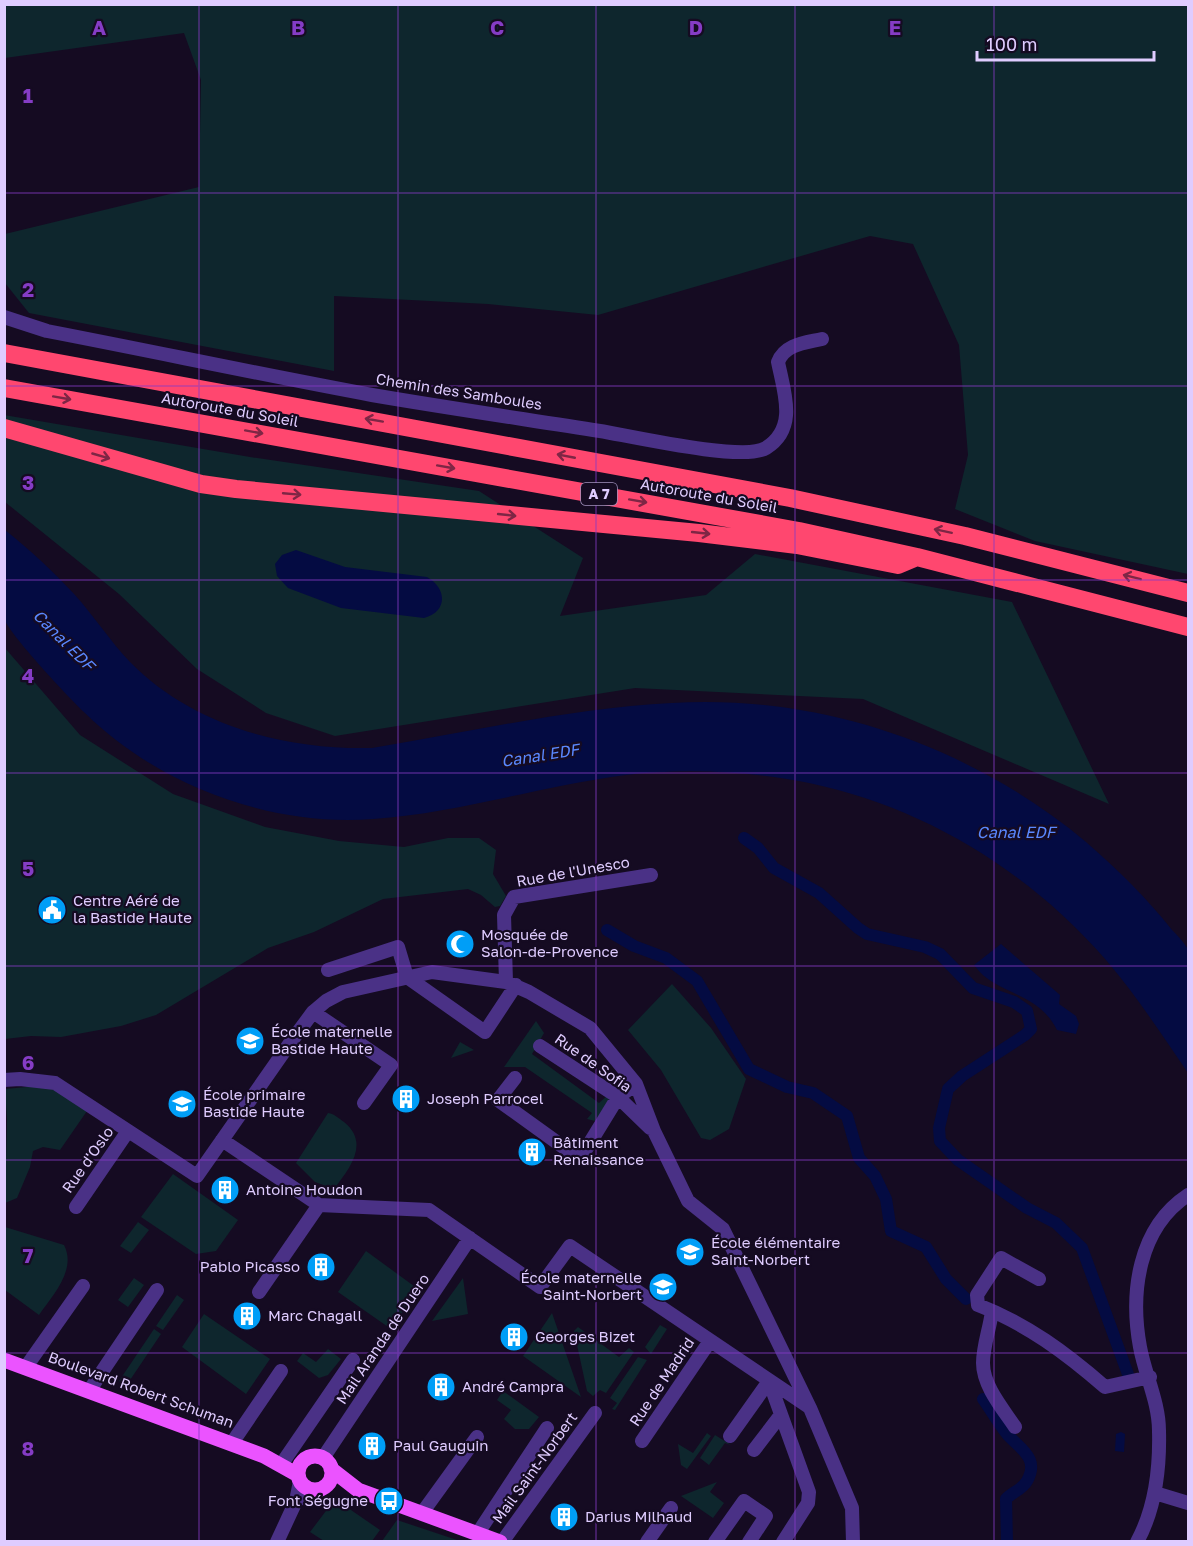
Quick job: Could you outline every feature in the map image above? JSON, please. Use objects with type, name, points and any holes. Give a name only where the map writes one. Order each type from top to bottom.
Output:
[{"type":"highway","name":"Autoroute du Soleil","points":[[4,353],[790,498],[965,536],[1188,593]]},
{"type":"highway","name":"Autoroute du Soleil","points":[[4,387],[799,531],[917,556],[1188,627]]},
{"type":"highway","points":[[4,429],[201,484],[236,489],[699,532],[797,545],[898,565],[917,556]]},
{"type":"main road","name":"Boulevard Robert Schuman","points":[[4,1360],[264,1455],[304,1460]]},
{"type":"main road","name":"Boulevard Robert Schuman","points":[[264,1455],[303,1482]]},
{"type":"main road","points":[[358,1490],[314,1456],[304,1460],[303,1482],[320,1489],[328,1484],[358,1490],[501,1542]]},
{"type":"main road","points":[[327,1464],[328,1484]]},
{"type":"street","name":"Chemin des Samboules","points":[[4,317],[47,331],[371,395],[677,445],[745,453],[764,450],[778,437],[786,424],[787,410],[778,362],[780,356],[788,347],[822,339]]},
{"type":"street","name":"Rue de l'Unesco","points":[[511,983],[504,915],[514,897],[651,876]]},
{"type":"street","points":[[328,970],[398,947],[407,977],[485,1032],[511,983]]},
{"type":"street","points":[[4,1080],[20,1079],[55,1083],[196,1176],[313,1012],[344,992],[432,972],[511,983],[590,1028],[636,1084],[654,1131],[688,1201],[723,1229],[810,1408],[852,1508],[853,1542]]},
{"type":"street","points":[[313,1012],[391,1065],[364,1103]]},
{"type":"street","name":"Rue de Sofia","points":[[540,1046],[618,1097],[654,1131]]},
{"type":"street","points":[[514,1078],[498,1100],[580,1158],[618,1097],[636,1084]]},
{"type":"street","name":"Rue d'Oslo","points":[[76,1208],[128,1131]]},
{"type":"street","points":[[222,1140],[319,1205],[429,1209],[540,1287],[570,1246],[810,1408]]},
{"type":"street","points":[[1137,1542],[1149,1519],[1155,1493],[1159,1430],[1150,1377],[1140,1348],[1134,1300],[1141,1262],[1153,1234],[1178,1202],[1188,1195]]},
{"type":"street","points":[[259,1292],[319,1205]]},
{"type":"street","name":"Mail Aranda de Duero","points":[[327,1464],[470,1238]]},
{"type":"street","points":[[1039,1279],[1001,1258],[977,1295],[978,1305],[1011,1318],[1070,1356],[1105,1387],[1150,1377]]},
{"type":"street","points":[[26,1367],[83,1286]]},
{"type":"street","points":[[89,1391],[157,1290]]},
{"type":"street","points":[[992,1311],[983,1363],[987,1384],[1015,1427]]},
{"type":"street","name":"Rue de Madrid","points":[[642,1441],[710,1341]]},
{"type":"street","points":[[730,1436],[782,1371],[779,1347]]},
{"type":"street","points":[[285,1459],[353,1360]]},
{"type":"street","points":[[232,1443],[281,1371]]},
{"type":"street","points":[[773,1383],[780,1416],[809,1492],[808,1503],[783,1542]]},
{"type":"street","name":"Mail Saint-Norbert","points":[[501,1542],[595,1413]]},
{"type":"street","points":[[754,1450],[780,1416]]},
{"type":"street","points":[[478,1533],[547,1428]]},
{"type":"street","points":[[422,1513],[477,1437]]},
{"type":"street","points":[[277,1542],[303,1482]]},
{"type":"street","points":[[1155,1493],[1188,1503]]},
{"type":"street","points":[[715,1542],[744,1501],[766,1516],[748,1542]]},
{"type":"street","points":[[647,1542],[671,1508]]},
{"type":"shaded area","points":[[5,4],[1188,5],[1188,574],[1035,541],[955,509],[968,455],[959,345],[913,244],[870,236],[598,315],[488,304],[334,296],[334,371],[29,313],[5,283],[5,234],[199,187],[201,80],[184,33],[5,58]]},
{"type":"shaded area","points":[[4,415],[250,457],[479,491],[583,558],[560,616],[706,595],[755,554],[1012,602],[1109,804],[863,699],[635,688],[335,736],[266,713],[197,669],[119,594],[5,502]]},
{"type":"shaded area","points":[[5,648],[80,735],[173,794],[265,827],[339,841],[404,847],[448,838],[479,838],[496,850],[493,874],[506,896],[500,906],[495,907],[481,895],[468,889],[383,899],[314,932],[268,948],[156,1015],[121,1026],[61,1037],[31,1036],[5,1039]]},
{"type":"shaded area","points":[[672,984],[711,1028],[746,1079],[729,1129],[710,1140],[701,1138],[661,1070],[628,1030]]},
{"type":"shaded area","points":[[536,1021],[544,1033],[532,1054],[599,1103],[608,1095],[609,1100],[595,1121],[587,1119],[592,1113],[525,1067],[504,1067]]},
{"type":"shaded area","points":[[460,1042],[474,1050],[451,1058]]},
{"type":"shaded area","points":[[37,1086],[55,1090],[87,1111],[60,1150],[43,1147],[33,1151],[30,1167],[17,1198],[5,1203],[7,1120],[5,1089]]},
{"type":"shaded area","points":[[328,1113],[344,1122],[356,1138],[355,1156],[334,1189],[315,1182],[296,1163]]},
{"type":"shaded area","points":[[173,1174],[238,1220],[216,1251],[196,1254],[141,1217]]},
{"type":"shaded area","points":[[138,1222],[149,1230],[131,1253],[120,1246]]},
{"type":"shaded area","points":[[5,1227],[64,1245],[67,1254],[65,1273],[56,1291],[39,1315],[5,1290]]},
{"type":"shaded area","points":[[366,1251],[418,1289],[391,1329],[338,1292]]},
{"type":"shaded area","points":[[134,1278],[144,1285],[128,1307],[118,1300]]},
{"type":"shaded area","points":[[463,1278],[468,1314],[432,1321]]},
{"type":"shaded area","points":[[177,1295],[184,1300],[163,1330],[156,1326]]},
{"type":"shaded area","points":[[552,1313],[581,1397],[523,1356]]},
{"type":"shaded area","points":[[204,1314],[270,1359],[246,1394],[182,1347]]},
{"type":"shaded area","points":[[660,1325],[667,1329],[651,1354],[645,1347]]},
{"type":"shaded area","points":[[578,1327],[619,1357],[629,1348],[634,1352],[606,1393],[600,1390],[593,1396],[587,1391],[574,1331]]},
{"type":"shaded area","points":[[154,1329],[161,1334],[126,1386],[119,1381]]},
{"type":"shaded area","points":[[328,1349],[341,1359],[328,1375],[319,1378],[297,1361],[303,1353],[316,1362]]},
{"type":"shaded area","points":[[638,1357],[647,1360],[615,1410],[612,1409],[617,1403],[610,1398]]},
{"type":"shaded area","points":[[503,1391],[539,1417],[529,1429],[515,1429],[504,1419],[511,1410],[497,1400]]},
{"type":"shaded area","points":[[707,1433],[711,1436],[687,1469],[681,1465],[678,1444],[693,1453]]},
{"type":"shaded area","points":[[715,1435],[731,1445],[725,1443],[709,1465],[700,1458]]},
{"type":"shaded area","points":[[717,1482],[710,1492],[724,1503],[713,1518],[681,1496]]},
{"type":"shaded area","points":[[335,1499],[380,1530],[372,1541],[324,1541],[310,1532]]},
{"type":"shaded area","points":[[397,1520],[460,1541],[382,1541]]},
{"type":"water","name":"Canal EDF","points":[[5,530],[67,586],[130,662],[155,684],[182,703],[211,718],[274,739],[339,748],[372,748],[596,710],[672,703],[728,702],[783,707],[838,718],[892,733],[944,753],[994,779],[1041,808],[1086,842],[1131,884],[1183,942],[1189,957],[1188,1073],[1117,973],[1076,928],[1043,898],[1009,871],[972,847],[893,808],[852,794],[809,783],[764,776],[694,771],[649,773],[594,780],[405,816],[334,820],[295,816],[256,808],[218,796],[181,780],[146,761],[114,739],[67,695],[8,626],[4,618],[2,599]]},
{"type":"water","points":[[296,550],[345,567],[427,577],[434,582],[441,593],[441,605],[432,615],[424,618],[341,608],[288,588],[277,576],[275,564],[282,555]]},
{"type":"water","points":[[1001,944],[1060,995],[1059,1004],[1076,1016],[1079,1024],[1076,1034],[1057,1030],[1039,1007],[993,983],[974,965]]},
{"type":"water","points":[[1121,1432],[1125,1434],[1124,1452],[1115,1451],[1116,1434]]},
{"type":"waterway","points":[[744,838],[758,848],[774,868],[819,893],[867,934],[925,947],[940,954],[973,988],[1014,1002],[1027,1011],[1031,1029],[1025,1035],[962,1076],[948,1089],[939,1128],[940,1141],[958,1160],[1027,1208],[1056,1223],[1082,1248],[1129,1377]]},
{"type":"waterway","points":[[607,930],[634,946],[666,958],[697,981],[749,1069],[787,1087],[813,1093],[847,1116],[859,1158],[875,1176],[886,1199],[891,1231],[926,1247],[946,1279],[966,1299]]},
{"type":"waterway","points":[[983,1399],[1007,1434],[1030,1460],[1031,1466],[1027,1481],[1006,1499],[1007,1542]]},
{"type":"place","name":"Centre Aéré de la Bastide Haute","points":[[52,910]]},
{"type":"place","name":"Mosquée de Salon-de-Provence","points":[[460,944]]},
{"type":"place","name":"École maternelle Bastide Haute","points":[[250,1041]]},
{"type":"place","name":"Joseph Parrocel","points":[[406,1099]]},
{"type":"place","name":"École primaire Bastide Haute","points":[[182,1104]]},
{"type":"place","name":"Bâtiment Renaissance","points":[[532,1152]]},
{"type":"place","name":"Antoine Houdon","points":[[225,1190]]},
{"type":"place","name":"École élémentaire Saint-Norbert","points":[[690,1252]]},
{"type":"place","name":"Pablo Picasso","points":[[321,1267]]},
{"type":"place","name":"École maternelle Saint-Norbert","points":[[663,1287]]},
{"type":"place","name":"Marc Chagall","points":[[247,1316]]},
{"type":"place","name":"Georges Bizet","points":[[514,1337]]},
{"type":"place","name":"André Campra","points":[[441,1387]]},
{"type":"place","name":"Paul Gauguin","points":[[372,1446]]},
{"type":"place","name":"Font Ségugne","points":[[389,1501]]},
{"type":"place","name":"Darius Milhaud","points":[[564,1517]]}]
